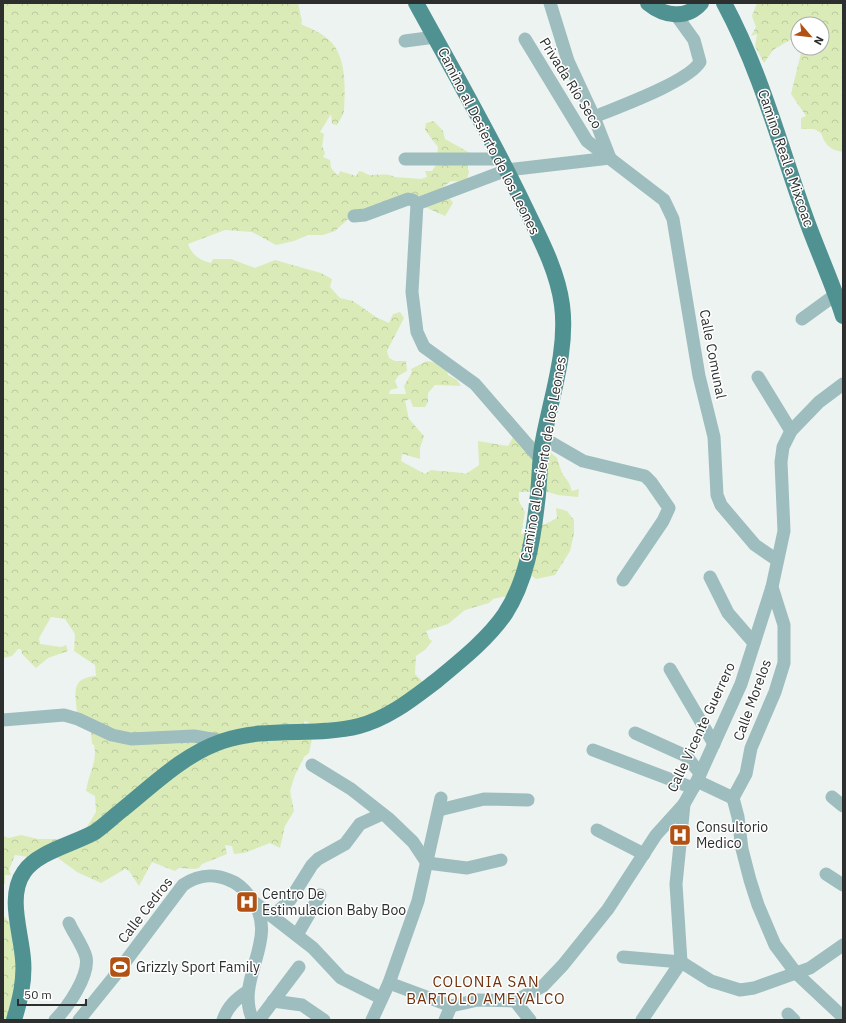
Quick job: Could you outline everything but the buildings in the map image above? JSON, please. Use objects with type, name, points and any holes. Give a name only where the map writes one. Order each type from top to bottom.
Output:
[{"type":"main road","name":"Camino al Desierto de los Leones","points":[[14,1020],[23,979],[23,960],[16,909],[16,891],[24,871],[33,862],[96,831],[176,766],[202,750],[223,741],[255,733],[320,732],[361,725],[400,708],[458,663],[493,628],[504,614],[514,596],[531,546],[543,441],[563,337],[562,306],[553,271],[533,224],[504,164],[416,3]]},
{"type":"main road","points":[[648,3],[662,12],[676,15],[690,12],[702,3]]},
{"type":"main road","name":"Camino Real a Mixcoac","points":[[724,3],[740,33],[763,89],[804,213],[843,316]]},
{"type":"street","points":[[405,159],[504,164],[610,158],[594,117],[568,61],[550,3]]},
{"type":"street","points":[[594,117],[673,82],[696,68],[700,62],[694,40],[676,15]]},
{"type":"street","points":[[405,41],[435,38]]},
{"type":"street","name":"Privada Río Seco","points":[[525,39],[587,141],[610,158]]},
{"type":"street","name":"Calle Comunal","points":[[610,158],[664,200],[673,219],[699,376],[714,437],[717,495],[722,505],[755,544],[777,560]]},
{"type":"street","points":[[360,216],[408,199],[415,202],[504,164]]},
{"type":"street","points":[[415,202],[412,292],[417,332],[424,347],[475,384],[541,460]]},
{"type":"street","points":[[802,319],[835,295]]},
{"type":"street","points":[[758,377],[791,431]]},
{"type":"street","name":"Calle Vicente Guerrero","points":[[515,1001],[542,986],[563,965],[608,909],[656,835],[684,804],[697,781],[741,684],[772,587],[784,531],[781,462],[783,447],[791,431],[819,402],[843,384]]},
{"type":"street","points":[[543,441],[550,442],[583,461],[645,476],[669,508],[663,521],[623,580]]},
{"type":"street","points":[[710,577],[728,612],[754,643]]},
{"type":"street","name":"Calle Morelos","points":[[733,798],[746,774],[751,748],[775,692],[784,663],[784,625],[772,587]]},
{"type":"street","points":[[670,668],[714,744]]},
{"type":"street","points":[[3,720],[64,715],[78,719],[112,735],[131,739],[194,736],[223,741]]},
{"type":"street","points":[[635,733],[686,756],[697,781]]},
{"type":"street","points":[[593,750],[697,781],[733,798],[738,817],[742,849],[758,905],[775,945],[796,973],[843,1017]]},
{"type":"street","points":[[312,766],[352,789],[382,814],[413,842],[427,863],[467,868],[501,860]]},
{"type":"street","points":[[832,797],[843,806]]},
{"type":"street","points":[[372,1020],[389,983],[418,902],[440,804],[484,799],[528,800]]},
{"type":"street","points":[[642,1020],[682,962],[676,884],[684,804]]},
{"type":"street","points":[[273,916],[290,900],[312,865],[318,859],[345,844],[360,824],[382,814]]},
{"type":"street","points":[[598,830],[644,854]]},
{"type":"street","points":[[826,874],[843,885]]},
{"type":"street","name":"Calle Cedros","points":[[79,1020],[113,978],[172,898],[188,882],[202,876],[222,877],[242,887],[255,903],[260,916],[262,936],[248,992],[248,1005],[253,1020]]},
{"type":"street","points":[[297,935],[320,895]]},
{"type":"street","points":[[255,903],[297,935],[342,978],[381,998]]},
{"type":"street","points":[[55,1020],[72,997],[86,970],[86,957],[69,923]]},
{"type":"street","points":[[623,957],[682,962],[711,981],[740,990],[754,988],[810,968],[842,947]]},
{"type":"street","points":[[259,1020],[299,967]]},
{"type":"street","points":[[389,983],[452,1006],[478,1000],[515,1001],[530,1020]]},
{"type":"street","points":[[223,1020],[227,1009],[238,998],[248,992]]},
{"type":"street","points":[[273,1001],[302,1005],[324,1020]]},
{"type":"street","points":[[445,1020],[452,1006]]},
{"type":"green space","points":[[3,3],[298,3],[302,21],[301,24],[322,34],[332,43],[337,50],[343,66],[345,85],[344,111],[342,117],[337,125],[332,124],[331,114],[320,132],[324,134],[322,146],[325,153],[323,157],[330,160],[331,168],[338,176],[340,171],[356,176],[359,171],[371,175],[421,179],[427,177],[425,171],[432,171],[436,165],[438,147],[425,130],[426,123],[434,121],[443,131],[445,139],[470,153],[466,161],[469,172],[466,182],[451,181],[442,188],[453,203],[445,216],[407,199],[355,213],[335,231],[323,235],[308,235],[294,241],[276,245],[252,232],[225,230],[188,244],[190,248],[196,256],[211,263],[213,259],[231,259],[255,268],[275,260],[321,273],[332,279],[330,287],[340,298],[353,301],[376,317],[389,323],[393,314],[400,312],[404,318],[387,351],[389,358],[395,361],[406,361],[407,371],[398,376],[395,381],[398,388],[390,390],[389,394],[406,394],[404,386],[412,372],[411,369],[427,361],[446,365],[448,375],[457,380],[461,386],[435,385],[428,393],[428,402],[425,407],[413,407],[410,399],[405,401],[409,419],[424,436],[420,448],[420,459],[402,454],[401,461],[425,474],[431,470],[466,474],[479,465],[478,441],[508,446],[513,437],[543,442],[544,447],[557,458],[562,473],[569,483],[572,491],[579,489],[578,497],[558,495],[541,490],[535,492],[519,492],[519,501],[525,512],[521,534],[523,534],[529,527],[548,523],[557,518],[556,508],[567,511],[574,520],[574,534],[570,551],[555,575],[536,579],[532,576],[520,593],[493,599],[489,603],[465,610],[448,624],[426,631],[429,639],[432,641],[426,649],[416,656],[415,674],[423,682],[411,699],[326,732],[305,721],[300,730],[312,739],[309,753],[304,757],[295,775],[290,791],[294,811],[285,826],[280,848],[270,843],[244,853],[234,854],[232,846],[225,845],[227,854],[202,864],[199,868],[194,869],[179,868],[175,871],[152,862],[139,886],[129,871],[125,869],[101,883],[77,872],[51,853],[28,857],[15,855],[9,870],[11,875],[5,875],[5,884],[3,883],[3,836],[9,838],[21,835],[38,839],[66,839],[85,830],[96,812],[95,796],[86,791],[94,762],[95,751],[94,745],[92,744],[90,724],[77,712],[76,687],[82,680],[88,677],[96,676],[95,665],[74,651],[75,634],[65,619],[51,617],[39,638],[40,644],[61,647],[66,645],[68,651],[48,658],[36,668],[22,654],[21,649],[18,649],[12,656],[3,658]]},
{"type":"green space","points":[[757,3],[843,3],[843,152],[831,148],[824,141],[821,133],[814,129],[801,129],[801,118],[806,116],[791,94],[800,56],[830,56],[830,16],[790,16],[790,40],[773,50],[764,63],[755,46],[757,34],[751,36],[756,27],[752,16]]},
{"type":"green space","points":[[3,915],[11,924],[23,965],[13,1020],[3,1020]]},
{"type":"place","name":"Consultorio Medico","points":[[680,835]]},
{"type":"place","name":"Centro De Estimulacion Baby Boo","points":[[247,902]]},
{"type":"place","name":"Grizzly Sport Family","points":[[120,967]]},
{"type":"district","name":"COLONIA SAN BARTOLO AMEYALCO","points":[[486,990]]}]
